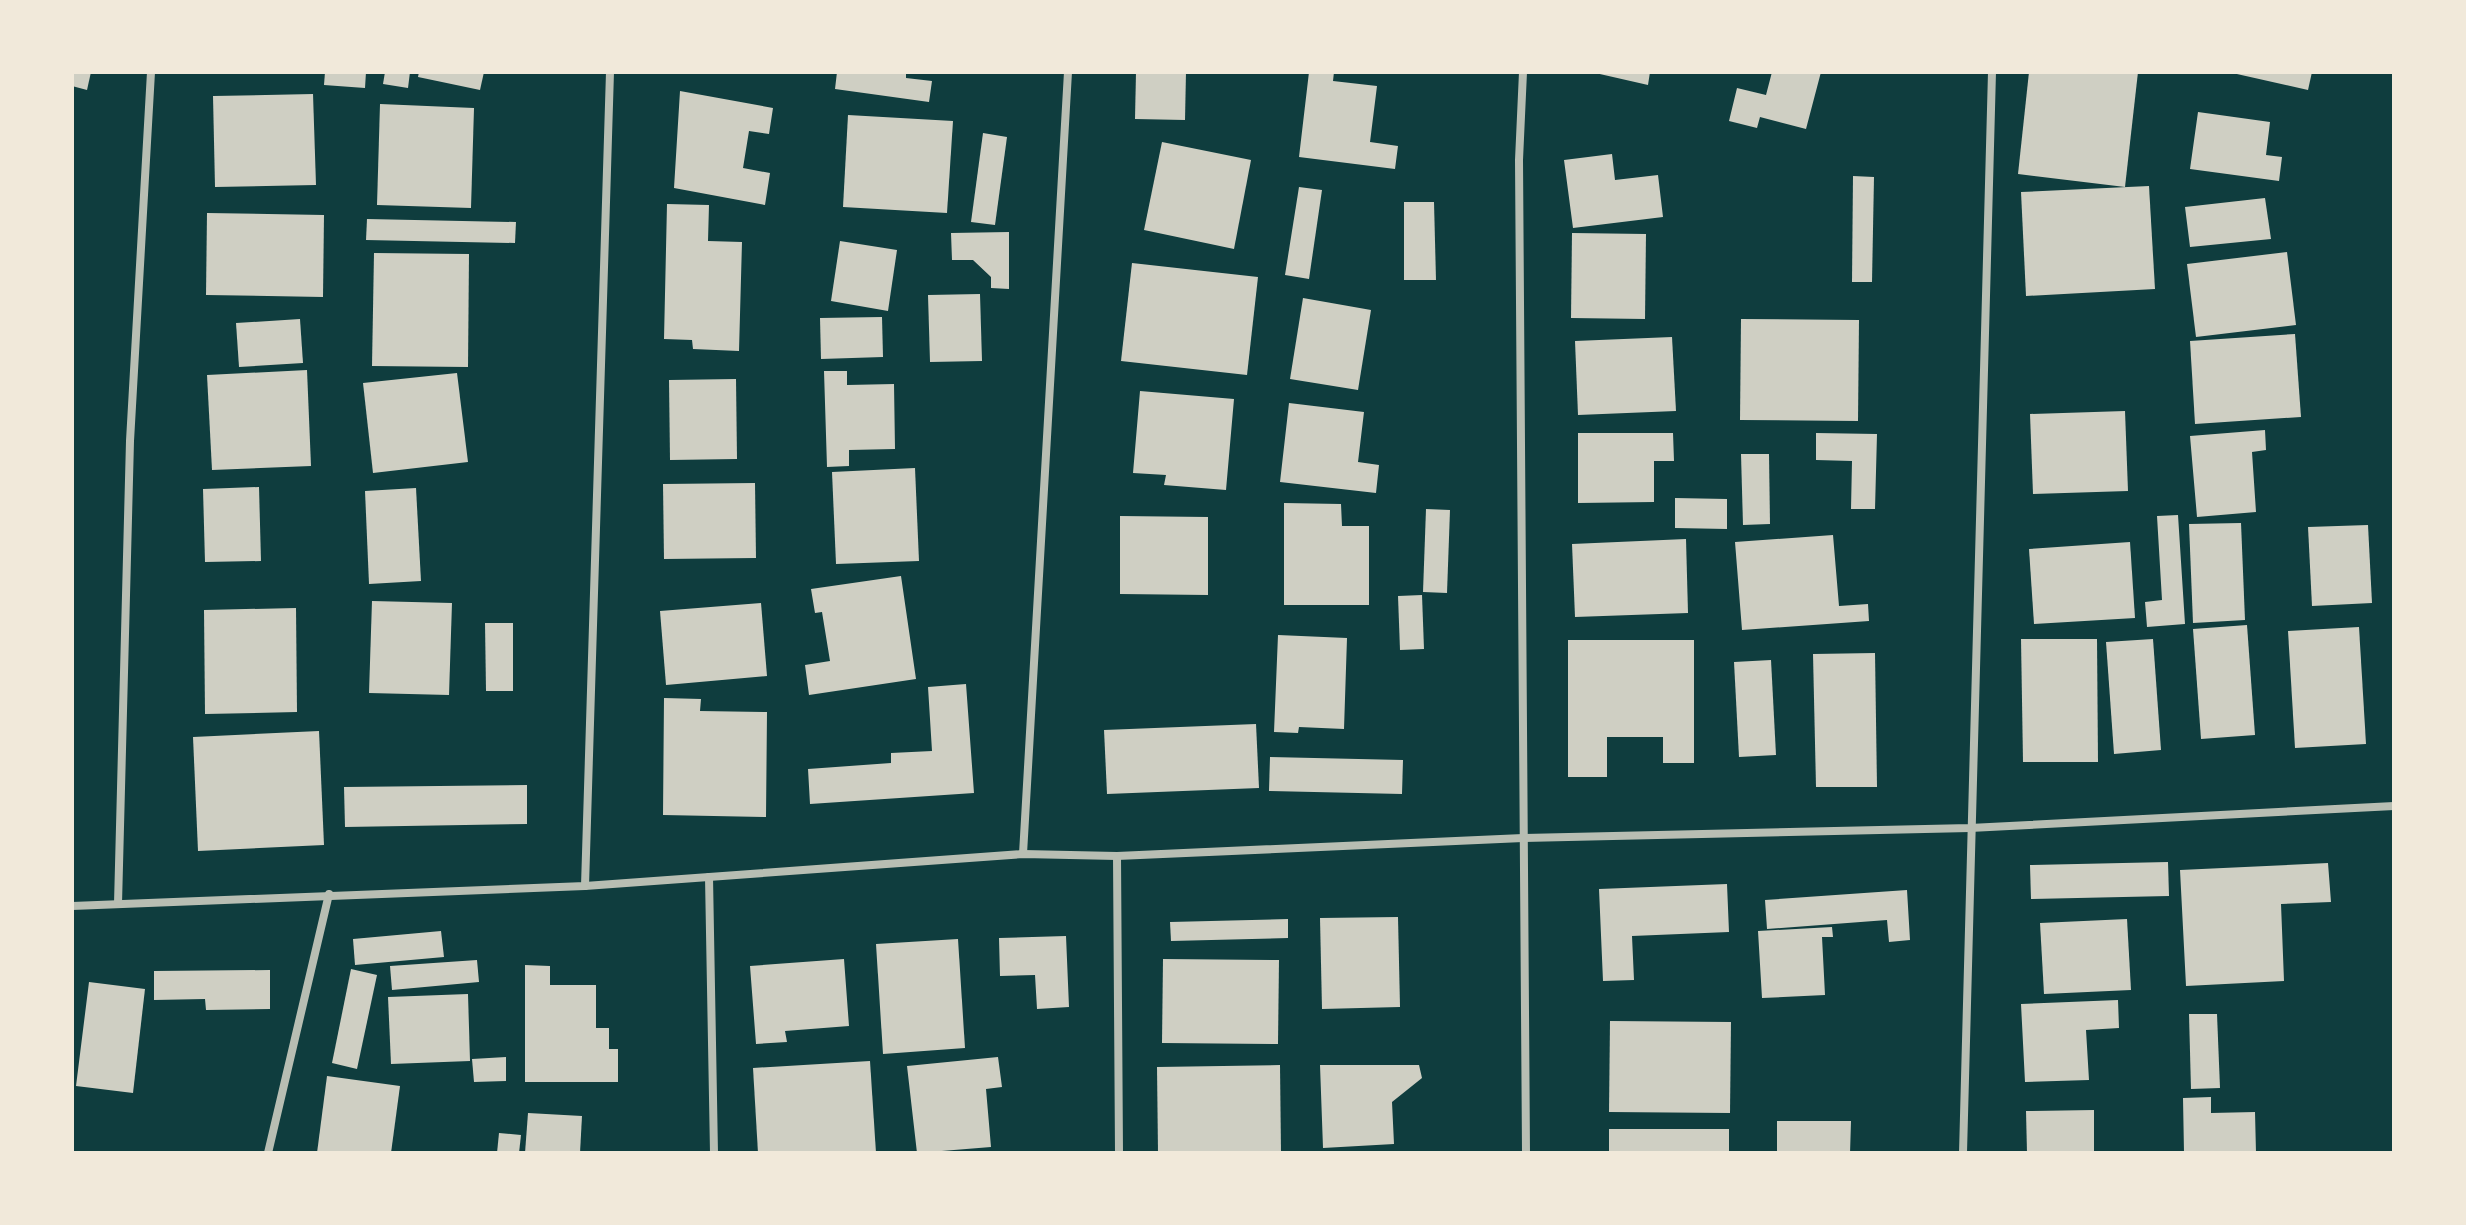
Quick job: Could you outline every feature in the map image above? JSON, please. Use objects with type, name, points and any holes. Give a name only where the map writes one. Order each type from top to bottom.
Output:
[{"type":"street","points":[[118,904],[130,441],[151,72]]},
{"type":"street","points":[[585,886],[610,72]]},
{"type":"street","points":[[1023,854],[1068,72]]},
{"type":"street","points":[[1523,72],[1519,160],[1526,1153]]},
{"type":"street","points":[[1963,1153],[1992,72]]},
{"type":"street","points":[[72,906],[585,886],[1023,854],[1117,856],[1523,838],[1970,828],[2394,806]]},
{"type":"street","points":[[1117,856],[1119,1153]]},
{"type":"street","points":[[709,877],[714,1153]]},
{"type":"street","points":[[268,1153],[329,894]]},
{"type":"building","points":[[72,72],[91,72],[87,90],[72,86]]},
{"type":"building","points":[[325,72],[366,72],[365,88],[324,85]]},
{"type":"building","points":[[385,72],[410,72],[408,88],[383,84]]},
{"type":"building","points":[[419,72],[484,72],[480,90],[418,77]]},
{"type":"building","points":[[837,72],[906,72],[906,78],[932,81],[929,102],[835,89]]},
{"type":"building","points":[[1136,72],[1186,72],[1185,120],[1135,119]]},
{"type":"building","points":[[1309,72],[1334,72],[1333,81],[1377,86],[1370,142],[1398,146],[1395,169],[1299,157]]},
{"type":"building","points":[[1591,72],[1650,72],[1648,85]]},
{"type":"building","points":[[1772,72],[1821,72],[1806,129],[1760,117],[1757,128],[1729,121],[1737,88],[1766,95]]},
{"type":"building","points":[[2029,72],[2138,72],[2125,187],[2018,174]]},
{"type":"building","points":[[2228,72],[2312,72],[2308,90]]},
{"type":"building","points":[[680,91],[773,108],[769,134],[749,131],[743,168],[770,173],[765,205],[674,188]]},
{"type":"building","points":[[313,94],[316,185],[215,187],[213,96]]},
{"type":"building","points":[[380,104],[474,108],[471,208],[377,205]]},
{"type":"building","points":[[2198,112],[2270,122],[2266,155],[2282,157],[2279,181],[2190,169]]},
{"type":"building","points":[[848,115],[953,121],[947,213],[843,207]]},
{"type":"building","points":[[983,133],[1007,137],[995,225],[971,222]]},
{"type":"building","points":[[1162,142],[1251,160],[1234,249],[1144,230]]},
{"type":"building","points":[[1612,154],[1615,180],[1658,175],[1663,217],[1573,228],[1564,160]]},
{"type":"building","points":[[1853,176],[1874,177],[1872,282],[1852,282]]},
{"type":"building","points":[[2149,186],[2155,289],[2026,296],[2021,192]]},
{"type":"building","points":[[1299,187],[1322,190],[1309,279],[1285,275]]},
{"type":"building","points":[[2265,198],[2271,239],[2190,247],[2185,207]]},
{"type":"building","points":[[1404,202],[1434,202],[1436,280],[1404,280]]},
{"type":"building","points":[[667,204],[709,205],[708,241],[742,242],[739,351],[693,349],[692,340],[664,339]]},
{"type":"building","points":[[207,213],[324,215],[323,297],[206,295]]},
{"type":"building","points":[[367,219],[516,222],[515,243],[366,240]]},
{"type":"building","points":[[1009,232],[1009,289],[991,288],[991,277],[973,260],[952,260],[951,233]]},
{"type":"building","points":[[1572,233],[1646,234],[1645,319],[1571,318]]},
{"type":"building","points":[[840,241],[897,250],[888,311],[831,301]]},
{"type":"building","points":[[2287,252],[2296,325],[2196,337],[2187,264]]},
{"type":"building","points":[[374,253],[469,254],[468,367],[372,366]]},
{"type":"building","points":[[1132,263],[1258,277],[1247,375],[1121,361]]},
{"type":"building","points":[[980,294],[982,361],[930,362],[928,295]]},
{"type":"building","points":[[1303,298],[1371,310],[1358,390],[1290,379]]},
{"type":"building","points":[[882,317],[883,357],[821,359],[820,318]]},
{"type":"building","points":[[300,319],[303,363],[239,367],[236,323]]},
{"type":"building","points":[[1741,319],[1859,320],[1858,421],[1740,420]]},
{"type":"building","points":[[2295,334],[2301,417],[2195,424],[2190,341]]},
{"type":"building","points":[[1672,337],[1676,411],[1578,415],[1575,341]]},
{"type":"building","points":[[307,370],[311,466],[212,470],[207,375]]},
{"type":"building","points":[[824,371],[847,371],[847,385],[894,384],[895,449],[849,450],[849,466],[827,467]]},
{"type":"building","points":[[457,373],[468,462],[373,473],[363,383]]},
{"type":"building","points":[[736,379],[737,459],[670,460],[669,380]]},
{"type":"building","points":[[1140,391],[1234,399],[1226,490],[1164,485],[1166,475],[1133,473]]},
{"type":"building","points":[[1289,403],[1364,412],[1358,462],[1379,465],[1376,493],[1280,482]]},
{"type":"building","points":[[2125,411],[2128,491],[2033,494],[2030,414]]},
{"type":"building","points":[[2265,430],[2266,450],[2252,452],[2256,512],[2197,517],[2190,436]]},
{"type":"building","points":[[1578,433],[1673,433],[1674,461],[1654,461],[1654,502],[1578,503]]},
{"type":"building","points":[[1816,433],[1877,434],[1875,509],[1851,509],[1852,461],[1816,460]]},
{"type":"building","points":[[1741,454],[1769,454],[1770,524],[1743,525]]},
{"type":"building","points":[[915,468],[919,561],[836,564],[832,472]]},
{"type":"building","points":[[755,483],[756,558],[664,559],[663,484]]},
{"type":"building","points":[[259,487],[261,561],[205,562],[203,489]]},
{"type":"building","points":[[416,488],[421,581],[369,584],[365,491]]},
{"type":"building","points":[[1675,498],[1727,499],[1727,529],[1675,528]]},
{"type":"building","points":[[1284,503],[1341,504],[1342,526],[1369,526],[1369,605],[1284,605]]},
{"type":"building","points":[[1426,509],[1450,510],[1447,593],[1423,592]]},
{"type":"building","points":[[2178,515],[2185,624],[2147,627],[2145,602],[2162,600],[2157,516]]},
{"type":"building","points":[[1120,516],[1208,517],[1208,595],[1120,594]]},
{"type":"building","points":[[2241,523],[2245,620],[2193,623],[2189,524]]},
{"type":"building","points":[[2368,525],[2372,603],[2312,606],[2308,527]]},
{"type":"building","points":[[1833,535],[1839,606],[1868,604],[1869,621],[1742,630],[1735,542]]},
{"type":"building","points":[[1686,539],[1688,613],[1575,617],[1572,544]]},
{"type":"building","points":[[2130,542],[2135,618],[2034,624],[2029,549]]},
{"type":"building","points":[[901,576],[916,679],[809,695],[805,665],[830,661],[822,612],[815,613],[811,589]]},
{"type":"building","points":[[1422,595],[1424,649],[1400,650],[1398,596]]},
{"type":"building","points":[[372,601],[452,603],[449,695],[369,693]]},
{"type":"building","points":[[761,603],[767,676],[666,685],[660,611]]},
{"type":"building","points":[[296,608],[297,712],[205,714],[204,610]]},
{"type":"building","points":[[485,623],[513,623],[513,691],[486,691]]},
{"type":"building","points":[[2247,625],[2255,735],[2201,739],[2193,629]]},
{"type":"building","points":[[2359,627],[2366,744],[2295,748],[2288,631]]},
{"type":"building","points":[[1278,635],[1347,638],[1344,729],[1299,727],[1298,733],[1274,732]]},
{"type":"building","points":[[2021,639],[2097,639],[2098,762],[2023,762]]},
{"type":"building","points":[[2153,639],[2161,750],[2114,754],[2106,642]]},
{"type":"building","points":[[1568,640],[1694,640],[1694,763],[1663,763],[1663,737],[1607,737],[1607,777],[1568,777]]},
{"type":"building","points":[[1875,653],[1877,787],[1816,787],[1813,654]]},
{"type":"building","points":[[1771,660],[1776,755],[1739,757],[1734,662]]},
{"type":"building","points":[[966,684],[974,793],[810,804],[808,769],[891,763],[891,753],[932,751],[928,687]]},
{"type":"building","points":[[664,698],[701,699],[700,711],[767,712],[766,817],[663,815]]},
{"type":"building","points":[[1256,724],[1259,788],[1107,794],[1104,730]]},
{"type":"building","points":[[319,731],[324,845],[198,851],[193,737]]},
{"type":"building","points":[[1270,757],[1403,760],[1402,794],[1269,791]]},
{"type":"building","points":[[527,785],[527,824],[345,827],[344,787]]},
{"type":"building","points":[[2168,862],[2169,896],[2031,899],[2030,865]]},
{"type":"building","points":[[2328,863],[2331,902],[2281,904],[2284,981],[2186,986],[2180,870]]},
{"type":"building","points":[[1727,884],[1729,932],[1632,936],[1634,980],[1603,981],[1599,889]]},
{"type":"building","points":[[1907,890],[1910,940],[1889,942],[1887,920],[1767,929],[1765,900]]},
{"type":"building","points":[[1398,917],[1400,1007],[1322,1009],[1320,918]]},
{"type":"building","points":[[1288,919],[1288,938],[1171,941],[1170,922]]},
{"type":"building","points":[[2127,919],[2131,990],[2044,994],[2040,923]]},
{"type":"building","points":[[1832,927],[1833,937],[1822,937],[1825,995],[1762,998],[1758,931]]},
{"type":"building","points":[[441,931],[444,957],[355,965],[353,939]]},
{"type":"building","points":[[1066,936],[1069,1007],[1037,1009],[1035,975],[1000,976],[999,938]]},
{"type":"building","points":[[958,939],[965,1048],[883,1054],[876,944]]},
{"type":"building","points":[[844,959],[849,1026],[785,1031],[787,1042],[756,1044],[750,966]]},
{"type":"building","points":[[1163,959],[1279,960],[1278,1044],[1162,1043]]},
{"type":"building","points":[[477,960],[479,982],[392,990],[390,966]]},
{"type":"building","points":[[525,965],[550,966],[550,985],[596,985],[596,1028],[609,1028],[609,1049],[618,1049],[618,1082],[525,1082]]},
{"type":"building","points":[[351,969],[377,975],[357,1069],[332,1063]]},
{"type":"building","points":[[270,970],[270,1009],[206,1010],[205,999],[154,1000],[154,971]]},
{"type":"building","points":[[89,982],[145,989],[133,1093],[76,1086]]},
{"type":"building","points":[[468,994],[470,1061],[391,1064],[388,997]]},
{"type":"building","points":[[2118,1000],[2119,1028],[2086,1030],[2089,1080],[2025,1082],[2021,1004]]},
{"type":"building","points":[[2189,1014],[2217,1014],[2220,1088],[2191,1089]]},
{"type":"building","points":[[1610,1021],[1731,1022],[1730,1113],[1609,1112]]},
{"type":"building","points":[[506,1057],[506,1081],[474,1082],[472,1059]]},
{"type":"building","points":[[998,1057],[1002,1087],[986,1089],[991,1147],[917,1153],[907,1066]]},
{"type":"building","points":[[870,1061],[876,1153],[758,1153],[753,1068]]},
{"type":"building","points":[[1280,1065],[1281,1153],[1158,1153],[1157,1067]]},
{"type":"building","points":[[1320,1065],[1419,1065],[1422,1078],[1392,1102],[1394,1144],[1323,1148]]},
{"type":"building","points":[[327,1076],[400,1086],[391,1153],[317,1153]]},
{"type":"building","points":[[2211,1097],[2211,1113],[2255,1112],[2256,1153],[2184,1153],[2183,1098]]},
{"type":"building","points":[[2094,1110],[2094,1153],[2027,1153],[2026,1111]]},
{"type":"building","points":[[528,1113],[582,1116],[580,1153],[525,1153]]},
{"type":"building","points":[[1777,1121],[1851,1121],[1850,1153],[1777,1153]]},
{"type":"building","points":[[1609,1129],[1729,1129],[1729,1153],[1609,1153]]},
{"type":"building","points":[[499,1133],[521,1135],[519,1153],[497,1153]]}]
